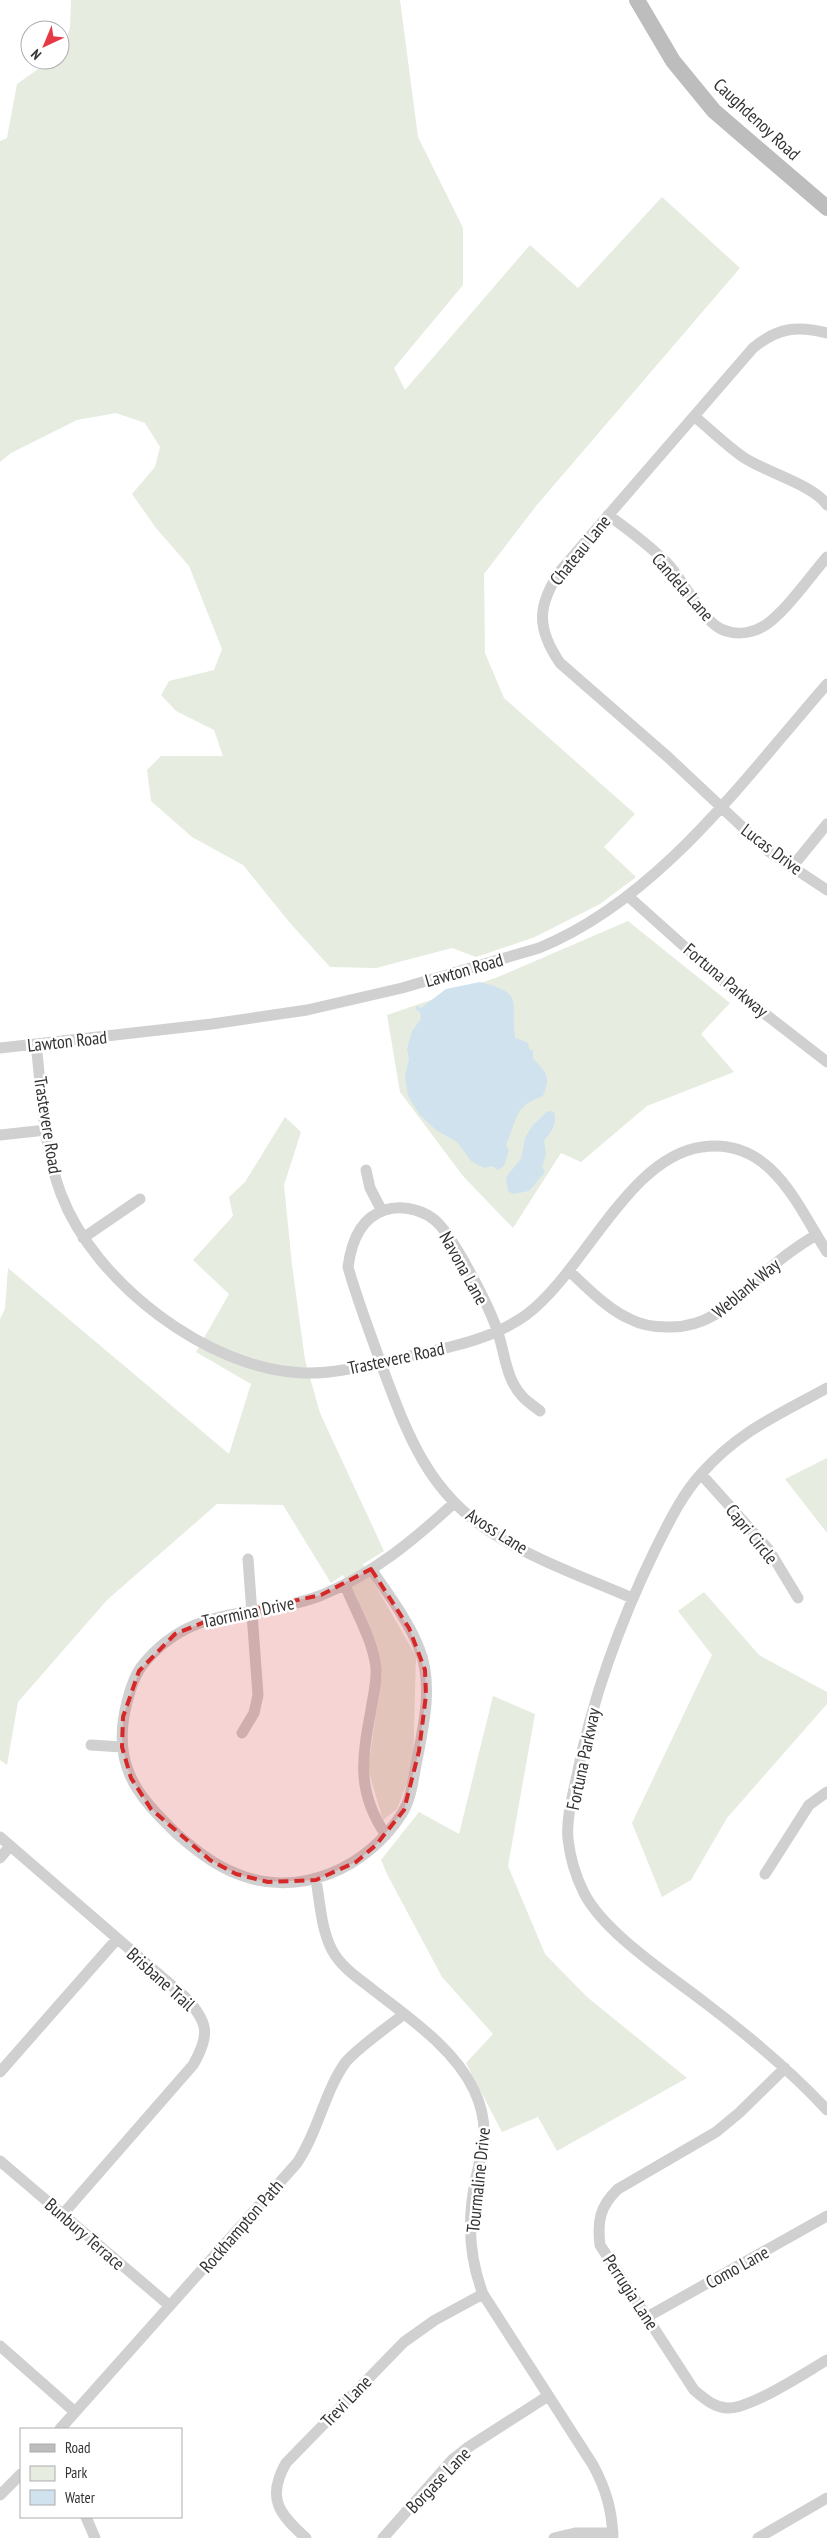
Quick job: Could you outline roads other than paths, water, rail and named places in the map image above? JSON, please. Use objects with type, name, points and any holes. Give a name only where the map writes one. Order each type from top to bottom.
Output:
[{"type":"street","name":"Caughdenoy Road","points":[[637,0],[673,61],[714,111],[827,208]]},
{"type":"street","name":"Chateau Lane","points":[[720,807],[670,758],[560,664],[549,648],[541,617],[542,607],[549,587],[560,570],[753,348],[769,335],[795,328],[812,329],[827,334]]},
{"type":"street","points":[[695,416],[742,456],[766,471],[809,489],[827,505]]},
{"type":"street","name":"Candela Lane","points":[[608,515],[668,564],[706,615],[720,628],[734,633],[750,632],[763,627],[774,618],[827,557]]},
{"type":"street","name":"Lawton Road","points":[[0,1048],[212,1024],[352,1001],[539,948],[569,936],[628,896],[665,864],[720,807],[827,684]]},
{"type":"street","name":"Lucas Drive","points":[[720,807],[768,851],[827,890]]},
{"type":"street","points":[[792,867],[827,824]]},
{"type":"street","name":"Fortuna Parkway","points":[[628,896],[724,982],[827,1062]]},
{"type":"street","name":"Trastevere Road","points":[[36,1044],[46,1130],[60,1191],[82,1238],[126,1286],[172,1326],[204,1346],[241,1362],[279,1371],[305,1373],[344,1370],[469,1343],[498,1332],[524,1316],[545,1299],[570,1272],[641,1181],[662,1162],[677,1154],[699,1147],[714,1146],[737,1150],[757,1158],[775,1172],[788,1187],[827,1252]]},
{"type":"street","points":[[0,1135],[46,1130]]},
{"type":"street","points":[[366,1170],[370,1188],[382,1211],[372,1217],[359,1231],[351,1246],[348,1267],[381,1362]]},
{"type":"street","points":[[82,1238],[140,1199]]},
{"type":"street","name":"Navona Lane","points":[[382,1211],[398,1208],[418,1211],[432,1218],[445,1231],[467,1267],[498,1332],[506,1366],[521,1396],[540,1411]]},
{"type":"street","name":"Weblank Way","points":[[570,1272],[612,1308],[630,1320],[654,1327],[678,1328],[700,1324],[714,1317],[737,1300],[794,1248],[816,1236]]},
{"type":"street","name":"Avoss Lane","points":[[381,1362],[412,1445],[435,1481],[454,1503],[494,1534],[542,1559],[632,1598]]},
{"type":"street","name":"Fortuna Parkway","points":[[827,1388],[744,1433],[724,1449],[700,1474],[668,1525],[632,1598],[612,1650],[583,1743],[573,1793],[568,1838],[573,1864],[584,1893],[597,1913],[610,1927],[785,2068],[827,2110]]},
{"type":"street","name":"Capri Circle","points":[[700,1474],[769,1550],[798,1598]]},
{"type":"street","name":"Taormina Drive","points":[[371,1569],[409,1628],[420,1649],[426,1679],[426,1695],[419,1751],[410,1795],[404,1810],[386,1835],[356,1862],[337,1872],[316,1880],[268,1882],[236,1874],[210,1860],[151,1809],[130,1778],[122,1747],[123,1717],[130,1689],[139,1670],[156,1649],[176,1634],[194,1624],[214,1618],[308,1599],[344,1585],[415,1540],[454,1503]]},
{"type":"street","points":[[242,1734],[254,1713],[258,1695],[248,1559]]},
{"type":"street","points":[[344,1585],[376,1666],[376,1684],[363,1752],[363,1781],[377,1822],[386,1835]]},
{"type":"street","points":[[91,1745],[122,1747]]},
{"type":"street","points":[[765,1874],[810,1805],[827,1792]]},
{"type":"street","name":"Brisbane Trail","points":[[0,1837],[117,1939],[165,1978],[200,2013],[205,2028],[205,2041],[193,2064],[64,2214]]},
{"type":"street","points":[[0,1858],[10,1846]]},
{"type":"street","name":"Tourmaline Drive","points":[[316,1880],[323,1922],[332,1952],[344,1967],[432,2038],[461,2068],[480,2104],[485,2124],[484,2143],[472,2200],[470,2227],[473,2265],[483,2294],[593,2465],[606,2489],[611,2508],[613,2535]]},
{"type":"street","points":[[0,2072],[117,1939]]},
{"type":"street","name":"Rockhampton Path","points":[[61,2428],[297,2163],[308,2145],[337,2077],[347,2061],[404,2014]]},
{"type":"street","name":"Perrugia Lane","points":[[785,2068],[739,2113],[716,2132],[618,2189],[608,2199],[600,2212],[598,2225],[600,2245],[694,2390],[709,2402],[724,2408],[733,2408],[750,2403],[827,2360]]},
{"type":"street","name":"Bunbury Terrace","points":[[0,2161],[170,2306]]},
{"type":"street","name":"Como Lane","points":[[647,2317],[827,2216]]},
{"type":"street","name":"Trevi Lane","points":[[306,2538],[288,2522],[278,2507],[276,2491],[278,2478],[286,2463],[404,2342],[435,2320],[483,2294]]},
{"type":"street","points":[[0,2346],[75,2412]]},
{"type":"street","name":"Borgase Lane","points":[[383,2538],[453,2459],[548,2396]]},
{"type":"street","points":[[0,2495],[20,2475]]},
{"type":"street","points":[[758,2538],[827,2498]]},
{"type":"street","points":[[86,2518],[95,2538]]},
{"type":"street","points":[[554,2538],[575,2533],[613,2535]]},
{"type":"water","points":[[480,982],[495,986],[510,995],[514,1007],[515,1038],[527,1042],[530,1050],[533,1050],[533,1058],[544,1071],[547,1078],[543,1096],[526,1104],[517,1115],[506,1145],[509,1150],[504,1166],[498,1170],[492,1166],[484,1168],[471,1161],[457,1142],[436,1130],[420,1115],[408,1096],[405,1076],[409,1059],[407,1049],[412,1031],[421,1019],[420,1012],[415,1009],[417,1006],[421,1008],[446,989]]},
{"type":"water","points":[[548,1111],[554,1112],[555,1120],[551,1131],[544,1140],[546,1154],[542,1167],[545,1172],[529,1191],[513,1194],[508,1191],[506,1177],[521,1159],[525,1138],[532,1126]]}]
